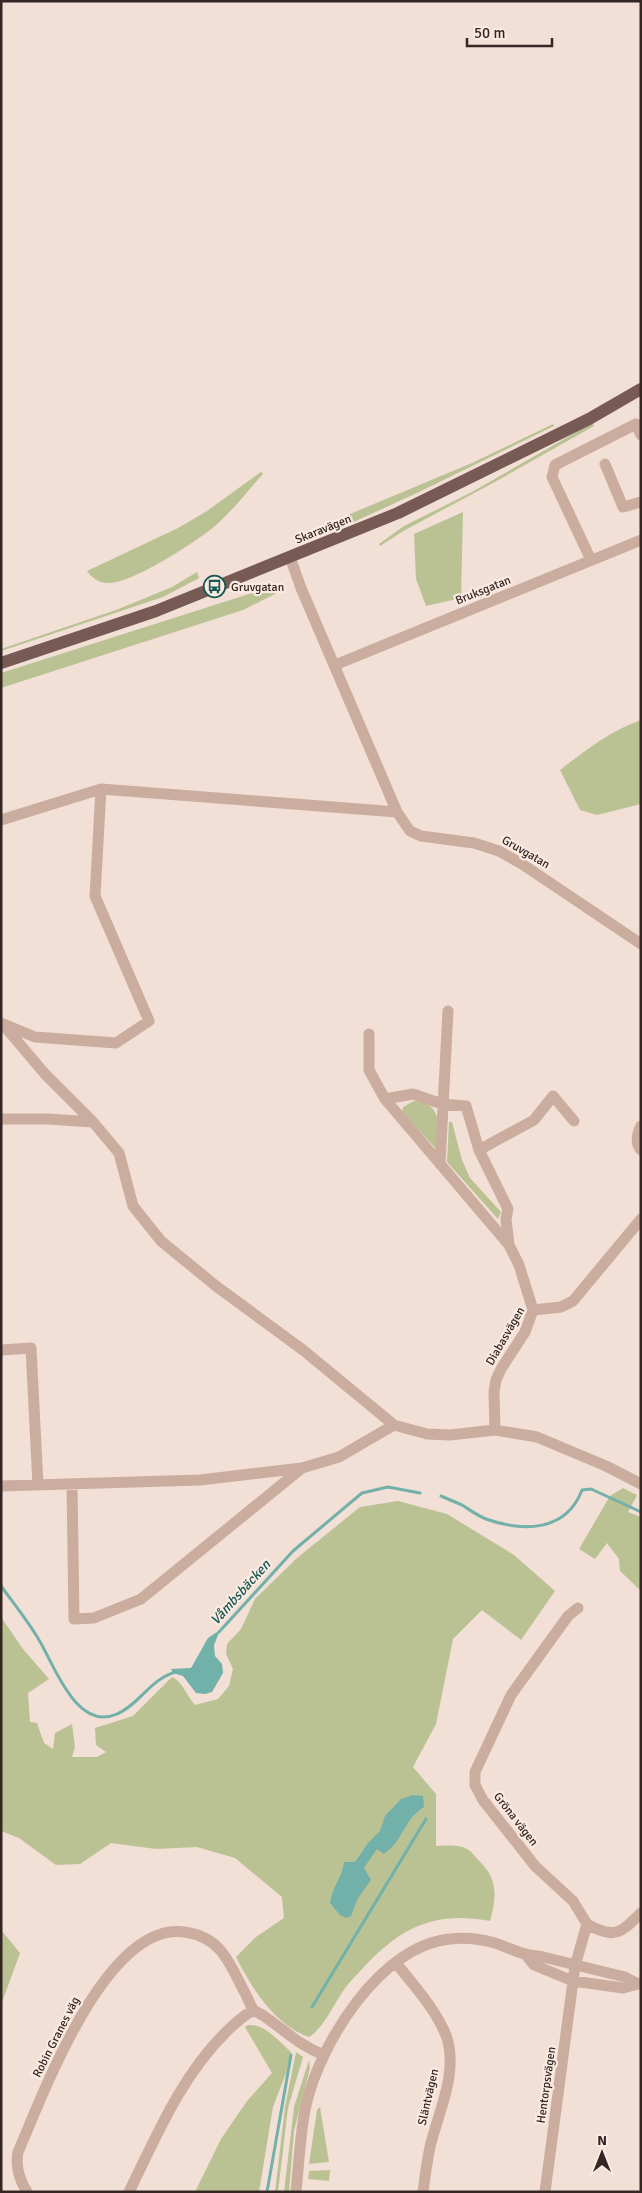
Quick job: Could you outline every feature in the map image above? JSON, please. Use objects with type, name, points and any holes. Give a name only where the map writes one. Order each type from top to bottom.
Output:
[{"type":"main road","name":"Skaravägen","points":[[1,663],[156,611],[398,513],[588,418],[641,389]]},
{"type":"street","points":[[591,560],[552,477],[555,465],[636,424],[641,435]]},
{"type":"street","points":[[605,464],[624,507],[641,502]]},
{"type":"street","name":"Bruksgatan","points":[[335,665],[641,540]]},
{"type":"street","name":"Gruvgatan","points":[[290,557],[300,588],[335,665],[397,812],[410,831],[421,836],[474,843],[499,850],[641,944]]},
{"type":"street","points":[[1,820],[100,789],[397,812]]},
{"type":"street","points":[[3,1025],[34,1037],[116,1043],[149,1021],[95,896],[100,789]]},
{"type":"street","points":[[440,1164],[448,1011]]},
{"type":"street","points":[[3,1025],[45,1074],[93,1122],[119,1153],[133,1206],[161,1241],[216,1286],[303,1350],[394,1424],[411,1431],[435,1435],[496,1430],[537,1437],[641,1484]]},
{"type":"street","points":[[369,1034],[369,1070],[385,1099],[510,1245]]},
{"type":"street","points":[[385,1099],[413,1094],[442,1104],[466,1106],[479,1150],[508,1209],[506,1219],[510,1245],[519,1265],[533,1310]]},
{"type":"street","points":[[479,1150],[534,1120],[553,1096],[574,1121]]},
{"type":"street","points":[[1,1119],[48,1118],[93,1122]]},
{"type":"street","points":[[641,1126],[637,1132],[637,1145],[641,1150]]},
{"type":"street","name":"Diabasvägen","points":[[496,1430],[494,1392],[496,1380],[501,1368],[525,1332],[533,1310],[561,1307],[573,1301],[641,1219]]},
{"type":"street","points":[[1,1350],[31,1348],[38,1485]]},
{"type":"street","points":[[1,1486],[200,1480],[302,1468],[339,1456],[394,1424]]},
{"type":"street","points":[[72,1484],[74,1619],[94,1618],[141,1599],[302,1468]]},
{"type":"street","name":"Gröna vägen","points":[[578,1608],[568,1616],[511,1695],[475,1772],[475,1785],[483,1800],[526,1855],[573,1901],[587,1924]]},
{"type":"street","points":[[573,1981],[575,1966],[587,1924],[601,1932],[610,1934],[620,1932],[641,1913]]},
{"type":"street","name":"Robin Granes väg","points":[[27,2192],[18,2174],[16,2162],[18,2152],[57,2063],[86,2005],[114,1970],[142,1942],[157,1934],[175,1931],[196,1934],[212,1942],[221,1951],[254,2010],[311,2050],[324,2055]]},
{"type":"street","points":[[296,2192],[306,2104],[324,2055],[335,2032],[349,2011],[377,1979],[411,1951],[427,1944],[448,1939],[484,1940],[528,1956],[539,1956],[625,1977],[639,1984]]},
{"type":"street","points":[[528,1956],[534,1965],[573,1981],[623,1988],[639,1984]]},
{"type":"street","name":"Släntvägen","points":[[396,1962],[433,2010],[447,2039],[450,2062],[446,2090],[430,2147],[422,2192]]},
{"type":"street","name":"Hentorpsvägen","points":[[545,2192],[573,1981]]},
{"type":"street","points":[[129,2192],[173,2102],[188,2077],[220,2038],[241,2018],[254,2010]]},
{"type":"green space","points":[[592,423],[594,426],[405,530],[380,546],[379,544],[404,526],[472,492]]},
{"type":"green space","points":[[553,424],[554,426],[417,493],[347,525],[320,534],[319,527],[472,463]]},
{"type":"green space","points":[[261,472],[263,473],[262,475],[215,526],[194,542],[149,569],[121,581],[110,583],[103,583],[97,580],[87,571],[178,528],[207,511]]},
{"type":"green space","points":[[463,512],[461,598],[426,606],[416,579],[414,534]]},
{"type":"green space","points":[[197,572],[199,578],[163,597],[1,651],[1,649],[116,610],[172,587]]},
{"type":"green space","points":[[268,588],[283,590],[243,610],[1,688],[1,673]]},
{"type":"green space","points":[[641,720],[641,804],[597,815],[580,810],[560,770],[609,735]]},
{"type":"green space","points":[[414,1101],[430,1106],[435,1112],[438,1125],[436,1149],[402,1112],[403,1107]]},
{"type":"green space","points":[[449,1122],[452,1122],[462,1160],[470,1178],[501,1212],[498,1219],[447,1162]]},
{"type":"green space","points":[[623,1488],[637,1495],[628,1512],[641,1517],[641,1591],[620,1571],[619,1559],[607,1543],[595,1559],[579,1549],[610,1496]]},
{"type":"green space","points":[[398,1501],[447,1514],[514,1555],[555,1591],[521,1640],[482,1610],[453,1639],[436,1724],[413,1767],[436,1794],[436,1846],[456,1846],[467,1849],[485,1867],[489,1874],[495,1895],[490,1921],[452,1918],[420,1925],[405,1932],[377,1954],[353,1979],[343,1991],[319,2029],[309,2037],[297,2032],[275,2015],[257,1993],[236,1957],[256,1937],[284,1918],[282,1897],[235,1858],[197,1847],[156,1849],[111,1843],[80,1864],[56,1865],[19,1838],[1,1831],[1,1617],[23,1649],[49,1679],[28,1693],[30,1722],[37,1723],[44,1743],[53,1749],[55,1733],[72,1724],[75,1747],[72,1757],[97,1757],[106,1752],[96,1745],[95,1728],[133,1716],[172,1677],[182,1685],[195,1705],[218,1699],[229,1686],[233,1669],[226,1654],[227,1644],[241,1629],[255,1599],[297,1558],[360,1507]]},
{"type":"green space","points":[[1,1930],[20,1953],[1,2005]]},
{"type":"green space","points":[[254,2025],[266,2030],[291,2052],[286,2073],[273,2107],[259,2192],[195,2192],[221,2139],[247,2101],[272,2073],[245,2027]]},
{"type":"green space","points":[[296,2052],[303,2057],[288,2108],[278,2192],[275,2192],[285,2107]]},
{"type":"green space","points":[[309,2060],[310,2068],[294,2131],[289,2192],[284,2192],[294,2107]]},
{"type":"green space","points":[[320,2107],[329,2162],[309,2164],[317,2110]]},
{"type":"green space","points":[[330,2170],[329,2181],[308,2179],[309,2171]]},
{"type":"water","points":[[220,1630],[214,1645],[215,1656],[222,1664],[223,1673],[212,1692],[205,1694],[196,1693],[183,1676],[173,1673],[171,1669],[191,1668],[208,1638]]},
{"type":"water","points":[[413,1795],[423,1796],[424,1807],[412,1818],[391,1848],[384,1854],[377,1849],[364,1868],[371,1880],[358,1898],[351,1916],[346,1918],[340,1915],[330,1903],[344,1862],[355,1862],[368,1843],[380,1831],[385,1816],[401,1799]]},
{"type":"waterway","name":"Våmbsbäcken","points":[[219,1632],[293,1551],[362,1493],[388,1487],[420,1493]]},
{"type":"waterway","name":"Våmbsbäcken","points":[[441,1496],[462,1505],[486,1519],[514,1526],[528,1527],[554,1521],[575,1504],[582,1490],[591,1489],[641,1512]]},
{"type":"waterway","name":"Våmbsbäcken","points":[[1,1586],[35,1633],[68,1693],[78,1705],[90,1713],[102,1717],[117,1714],[125,1710],[159,1680],[176,1672]]},
{"type":"waterway","points":[[312,2007],[426,1819]]},
{"type":"waterway","points":[[267,2192],[291,2055]]},
{"type":"place","name":"Gruvgatan","points":[[215,587]]}]
